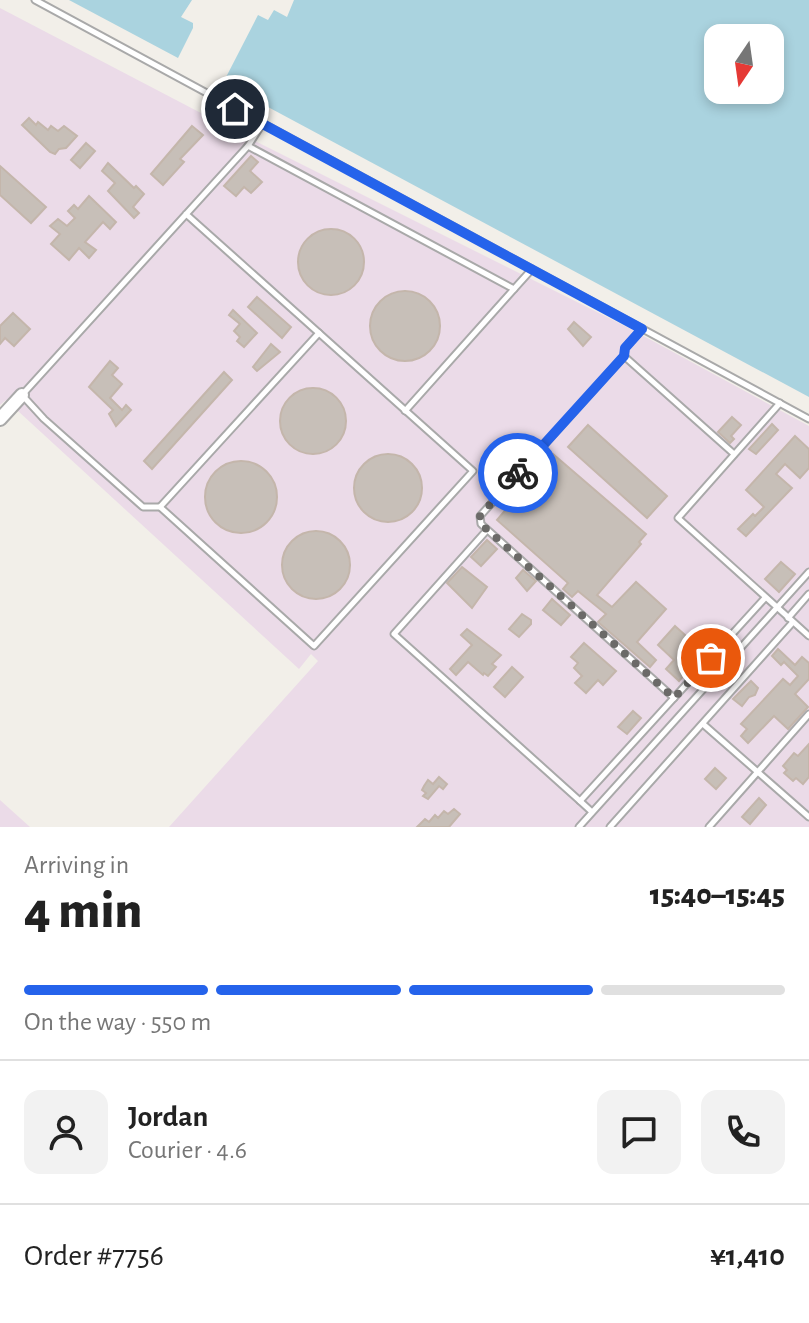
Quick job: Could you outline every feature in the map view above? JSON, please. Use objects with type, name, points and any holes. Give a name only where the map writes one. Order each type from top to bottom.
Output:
[{"type":"street","points":[[0,419],[22,395]]},
{"type":"lane","points":[[35,0],[809,419]]},
{"type":"lane","points":[[186,214],[473,471],[314,646],[160,507],[143,507],[44,419],[22,395],[186,214],[248,146],[262,124]]},
{"type":"lane","points":[[248,146],[514,289]]},
{"type":"lane","points":[[405,411],[532,269]]},
{"type":"lane","points":[[642,329],[625,348],[624,356],[480,516],[481,524],[487,530],[674,698]]},
{"type":"lane","points":[[160,507],[319,333]]},
{"type":"lane","points":[[624,356],[734,454]]},
{"type":"lane","points":[[780,403],[678,518],[809,636]]},
{"type":"lane","points":[[487,530],[394,634],[592,812]]},
{"type":"lane","points":[[579,827],[809,572]]},
{"type":"lane","points":[[610,827],[703,724],[809,594]]},
{"type":"lane","points":[[580,801],[765,598]]},
{"type":"lane","points":[[709,827],[809,714]]},
{"type":"lane","points":[[703,724],[809,817]]},
{"type":"shaded area","points":[[0,8],[243,135],[627,327],[809,426],[809,827],[169,827],[318,661],[311,654],[299,669],[6,400],[0,405]]},
{"type":"shaded area","points":[[0,800],[30,827],[0,827]]},
{"type":"water","points":[[69,0],[192,0],[181,17],[193,23],[193,28],[178,58]]},
{"type":"water","points":[[294,0],[809,0],[809,397],[223,83],[258,15],[268,20],[274,10],[287,17]]},
{"type":"building","points":[[29,118],[48,130],[51,126],[58,131],[64,126],[77,136],[55,154],[22,125]]},
{"type":"building","points":[[192,126],[203,135],[180,159],[184,162],[163,185],[151,174]]},
{"type":"building","points":[[86,143],[95,151],[80,168],[71,160]]},
{"type":"building","points":[[251,156],[258,162],[250,171],[262,182],[251,193],[244,187],[236,196],[224,186]]},
{"type":"building","points":[[108,163],[144,194],[133,207],[139,213],[134,218],[108,191],[115,183],[102,171]]},
{"type":"building","points":[[0,166],[46,207],[31,223],[0,195]]},
{"type":"building","points":[[89,196],[116,222],[110,229],[103,222],[85,242],[96,250],[89,258],[79,248],[69,260],[51,244],[60,234],[50,226],[58,219],[67,226],[75,218],[68,211],[74,205],[78,209]]},
{"type":"building","points":[[324,229],[338,229],[350,234],[359,243],[364,262],[362,275],[355,286],[338,295],[324,295],[312,290],[303,281],[298,269],[298,255],[303,243],[312,234]]},
{"type":"building","points":[[405,291],[424,297],[434,307],[440,326],[434,345],[424,355],[405,361],[386,355],[376,345],[370,326],[376,307],[386,297]]},
{"type":"building","points":[[257,297],[291,327],[282,338],[248,307]]},
{"type":"building","points":[[233,310],[257,333],[244,347],[237,341],[240,337],[234,331],[240,324],[229,315]]},
{"type":"building","points":[[13,313],[30,329],[14,346],[5,338],[0,344],[0,326]]},
{"type":"building","points":[[574,322],[591,337],[583,346],[568,329]]},
{"type":"building","points":[[271,344],[280,352],[257,371],[253,367]]},
{"type":"building","points":[[110,361],[118,368],[112,375],[122,384],[110,398],[122,410],[126,405],[131,410],[116,426],[109,414],[113,410],[89,387]]},
{"type":"building","points":[[224,372],[232,380],[152,469],[144,461]]},
{"type":"building","points":[[306,388],[320,388],[332,393],[341,402],[346,421],[344,434],[337,445],[320,454],[306,454],[294,449],[285,440],[280,428],[280,414],[285,402],[294,393]]},
{"type":"building","points":[[732,417],[741,425],[731,436],[734,439],[730,443],[718,432]]},
{"type":"building","points":[[772,424],[778,430],[756,454],[749,449]]},
{"type":"building","points":[[588,425],[667,496],[647,518],[568,447]]},
{"type":"building","points":[[795,436],[809,449],[809,468],[800,478],[785,464],[776,474],[792,488],[746,536],[738,529],[764,507],[746,490]]},
{"type":"building","points":[[395,454],[416,469],[422,488],[420,501],[412,512],[395,522],[381,522],[364,512],[356,501],[354,481],[364,464],[375,456]]},
{"type":"building","points":[[553,454],[646,534],[597,595],[612,607],[636,582],[666,609],[637,642],[656,660],[650,667],[598,622],[606,614],[578,591],[572,597],[563,589],[568,583],[497,520]]},
{"type":"building","points":[[241,461],[261,467],[271,477],[277,497],[271,517],[261,527],[241,533],[221,527],[211,517],[205,497],[211,477],[221,467]]},
{"type":"building","points":[[309,531],[323,531],[335,536],[345,546],[350,565],[345,584],[335,594],[323,599],[309,599],[297,594],[287,584],[282,572],[282,558],[287,546],[297,536]]},
{"type":"building","points":[[487,540],[497,549],[481,566],[471,557]]},
{"type":"building","points":[[781,562],[795,574],[779,592],[765,579]]},
{"type":"building","points":[[462,567],[487,587],[472,608],[447,583]]},
{"type":"building","points":[[523,570],[536,581],[527,591],[516,578]]},
{"type":"building","points":[[552,599],[570,615],[561,625],[543,610]]},
{"type":"building","points":[[522,614],[531,620],[531,624],[519,637],[509,629]]},
{"type":"building","points":[[675,626],[704,652],[679,681],[666,669],[674,660],[658,645]]},
{"type":"building","points":[[467,629],[501,655],[492,664],[496,667],[488,676],[468,662],[456,675],[450,669],[472,645],[461,635]]},
{"type":"building","points":[[584,643],[616,671],[603,685],[598,680],[586,693],[575,683],[582,676],[574,668],[578,663],[571,657]]},
{"type":"building","points":[[778,649],[795,665],[802,657],[809,663],[809,679],[795,694],[808,707],[788,729],[774,716],[748,743],[741,736],[747,729],[741,724],[783,679],[790,685],[798,676],[784,662],[781,665],[772,656]]},
{"type":"building","points":[[512,667],[523,677],[505,697],[494,687]]},
{"type":"building","points":[[751,681],[758,688],[755,695],[742,706],[733,699]]},
{"type":"building","points":[[633,711],[641,718],[627,734],[618,727]]},
{"type":"building","points":[[809,744],[809,777],[803,784],[796,778],[793,781],[784,773],[787,770],[783,766],[794,753],[798,756]]},
{"type":"building","points":[[715,768],[726,778],[716,789],[705,779]]},
{"type":"building","points":[[439,777],[447,784],[443,789],[439,786],[428,799],[423,796],[426,793],[422,790],[428,780],[433,784]]},
{"type":"building","points":[[759,798],[766,805],[750,824],[742,817]]},
{"type":"building","points":[[454,809],[460,814],[449,827],[417,827],[425,819],[429,822],[435,815],[438,818],[444,811],[448,814]]},
{"type":"way so far","points":[[518,473],[480,516],[481,524],[674,698],[711,658]]},
{"type":"route","points":[[235,109],[642,329],[625,348],[624,356],[518,473]]}]
